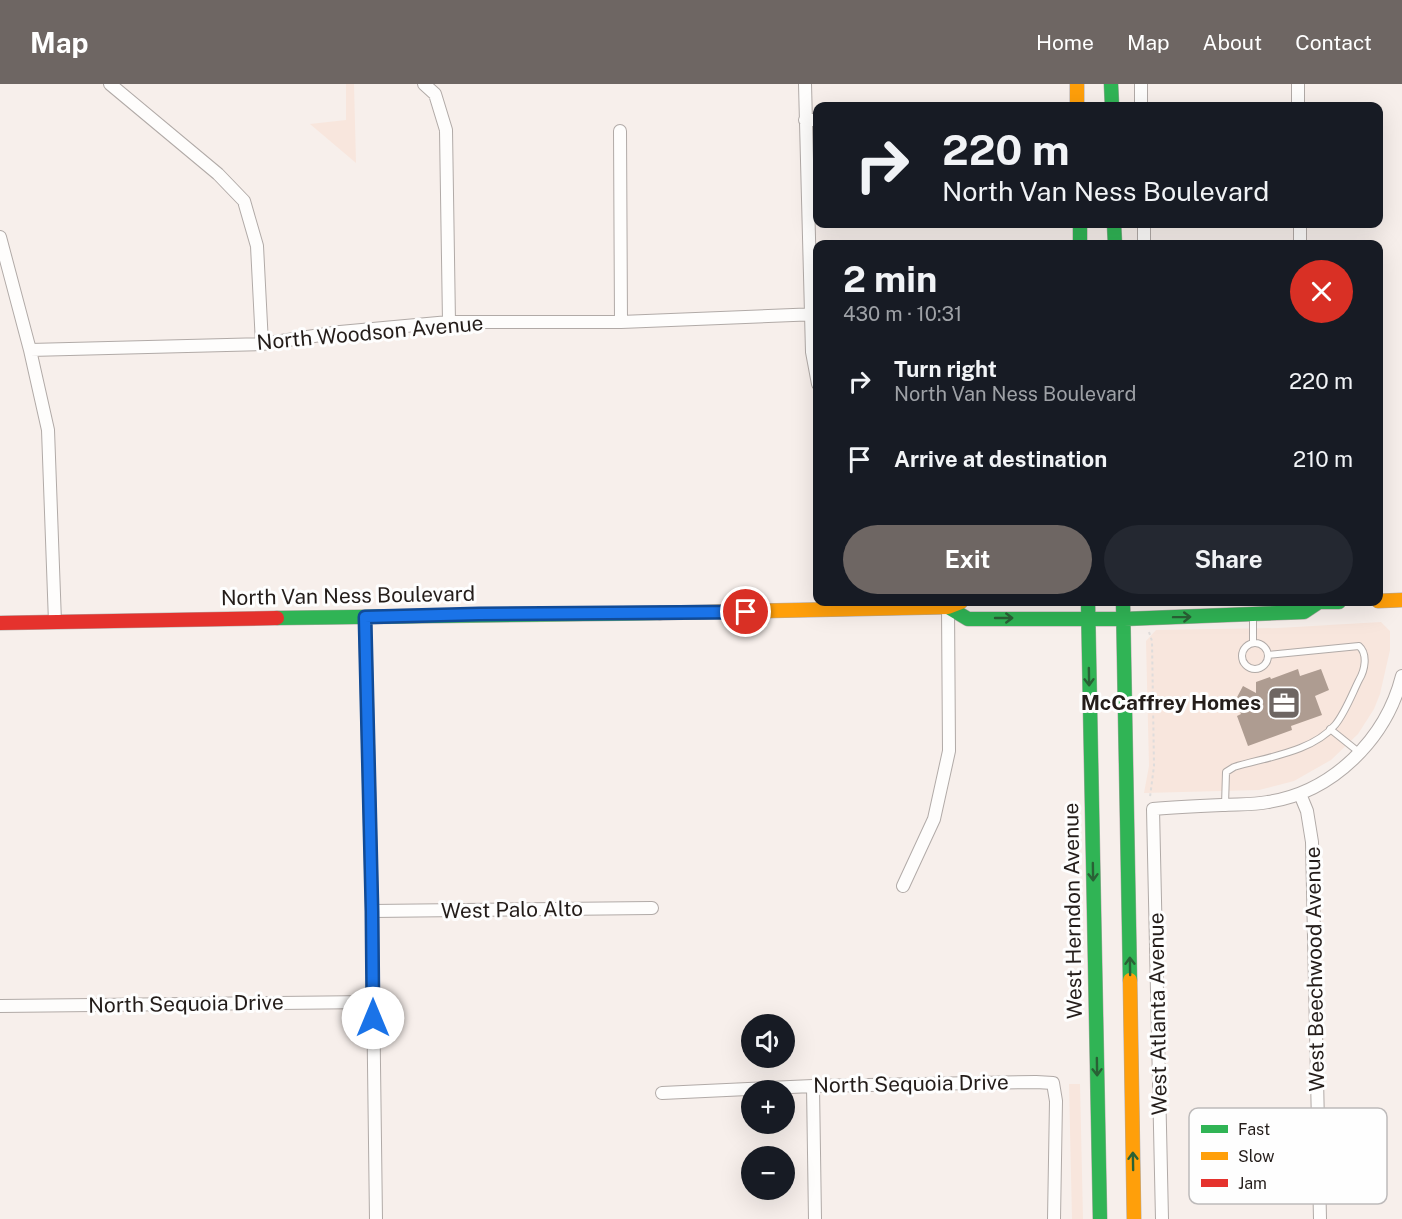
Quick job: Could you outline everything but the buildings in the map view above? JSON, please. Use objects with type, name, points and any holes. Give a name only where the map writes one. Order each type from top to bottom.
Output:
[{"type":"street","points":[[110,84],[218,174],[244,201],[256,246],[262,344]]},
{"type":"street","points":[[424,84],[435,94],[446,130],[449,322]]},
{"type":"street","points":[[805,84],[811,120],[813,249]]},
{"type":"street","points":[[1077,84],[1077,102]]},
{"type":"street","points":[[1111,84],[1112,102]]},
{"type":"street","points":[[1141,84],[1141,102]]},
{"type":"street","points":[[1298,84],[1298,102]]},
{"type":"street","points":[[620,131],[621,322]]},
{"type":"street","points":[[0,238],[30,350],[48,430],[56,622]]},
{"type":"street","name":"North Woodson Avenue","points":[[30,350],[262,344],[340,332],[449,322],[621,322],[813,314]]},
{"type":"street","points":[[813,333],[813,357]]},
{"type":"street","points":[[1383,601],[1402,600]]},
{"type":"street","name":"North Van Ness Boulevard","points":[[0,623],[479,614],[746,612],[858,606]]},
{"type":"street","points":[[903,886],[934,819],[949,751],[955,606]]},
{"type":"street","name":"North Van Ness Boulevard","points":[[957,606],[968,619],[1124,619],[1253,615],[1304,612],[1313,606]]},
{"type":"street","name":"West Herndon Avenue","points":[[1088,606],[1100,1219]]},
{"type":"street","points":[[1123,606],[1134,1219]]},
{"type":"street","points":[[365,617],[376,1219]]},
{"type":"street","points":[[1153,809],[1269,802],[1300,794],[1329,778],[1360,753],[1390,713],[1402,676]]},
{"type":"street","name":"West Beechwood Avenue","points":[[1300,794],[1307,811],[1312,842],[1318,1108]]},
{"type":"street","name":"West Atlanta Avenue","points":[[1153,809],[1162,1219]]},
{"type":"street","name":"West Palo Alto","points":[[372,911],[652,909]]},
{"type":"street","name":"North Sequoia Drive","points":[[0,1006],[372,1002]]},
{"type":"street","name":"North Sequoia Drive","points":[[662,1094],[813,1086],[1053,1083],[1056,1101],[1054,1219]]},
{"type":"street","points":[[813,1086],[815,1219]]},
{"type":"street","name":"West Beechwood Avenue","points":[[1320,1204],[1320,1219]]},
{"type":"lane","points":[[1253,615],[1253,643]]},
{"type":"lane","points":[[1253,643],[1261,645],[1268,655],[1263,667],[1255,670],[1246,667],[1242,655],[1245,647],[1253,643]]},
{"type":"lane","points":[[1225,805],[1226,772],[1234,767],[1305,746],[1321,738],[1336,724],[1362,675],[1365,658],[1364,650],[1359,646],[1268,655]]},
{"type":"lane","points":[[1330,729],[1360,753]]},
{"type":"path","points":[[1149,631],[1152,641],[1154,766],[1150,801],[1153,809]]},
{"type":"shaded area","points":[[346,84],[354,84],[356,163],[310,124],[346,120]]},
{"type":"shaded area","points":[[1381,622],[1390,631],[1390,650],[1380,694],[1374,709],[1358,734],[1331,760],[1294,781],[1259,790],[1144,793],[1149,766],[1146,641],[1156,630],[1278,628]]},
{"type":"shaded area","points":[[1069,1084],[1080,1084],[1083,1219],[1072,1219]]},
{"type":"traffic: fast","points":[[1111,84],[1112,102]]},
{"type":"traffic: fast","points":[[1080,228],[1080,240]]},
{"type":"traffic: fast","points":[[1114,228],[1115,240]]},
{"type":"traffic: fast","points":[[1088,606],[1100,1219]]},
{"type":"traffic: fast","points":[[1123,606],[1130,980]]},
{"type":"traffic: fast","points":[[948,607],[968,619],[1124,619],[1304,612],[1313,606]]},
{"type":"traffic: fast","points":[[277,618],[660,613]]},
{"type":"traffic: slow","points":[[1077,84],[1077,102]]},
{"type":"traffic: slow","points":[[1383,601],[1402,600]]},
{"type":"traffic: slow","points":[[660,613],[951,606]]},
{"type":"traffic: slow","points":[[1130,980],[1134,1219]]},
{"type":"traffic: jam","points":[[0,623],[277,618]]},
{"type":"place","name":"McCaffrey Homes","points":[[1284,703]]},
{"type":"route","points":[[373,1018],[365,617],[746,612]]}]
